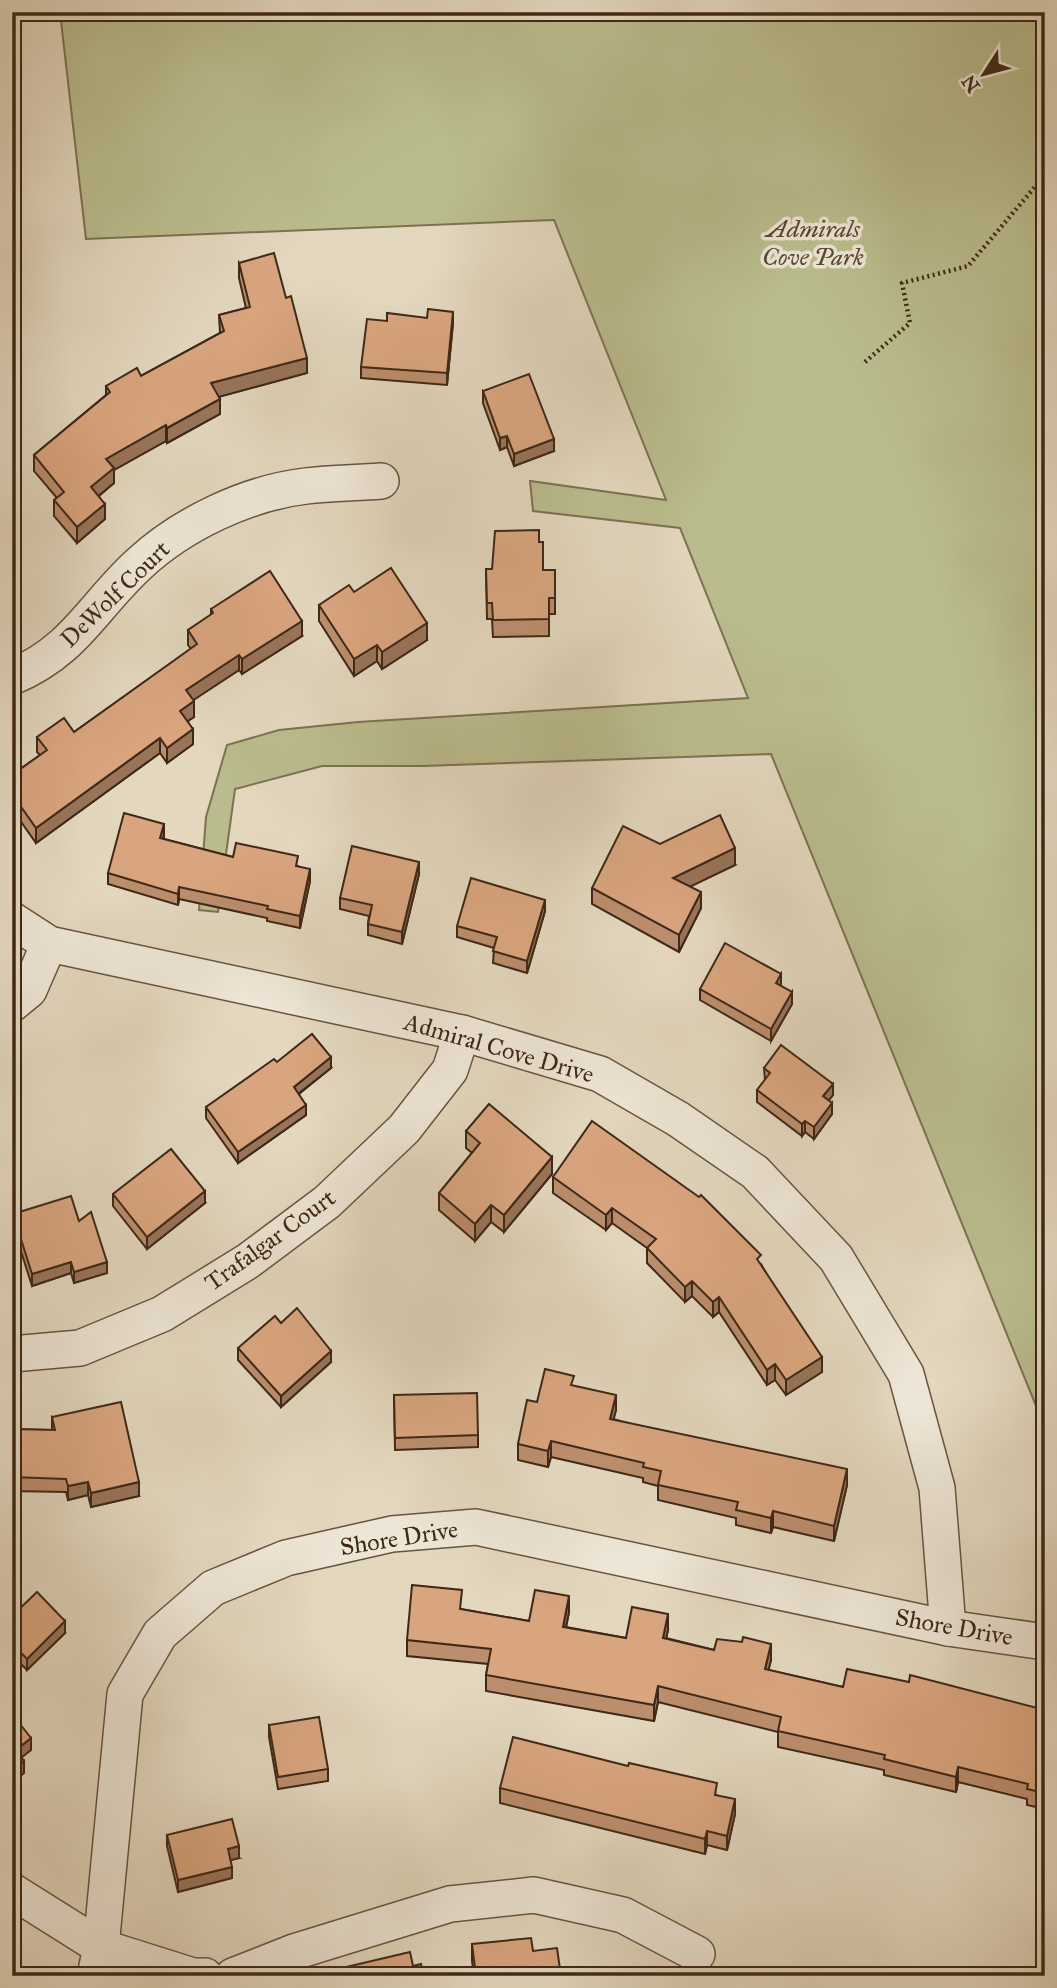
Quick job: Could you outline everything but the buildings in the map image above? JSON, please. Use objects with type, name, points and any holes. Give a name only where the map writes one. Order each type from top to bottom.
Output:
[{"type":"street","name":"DeWolf Court","points":[[12,677],[71,642],[138,564],[189,526],[247,501],[304,486],[381,481]]},
{"type":"street","name":"Admiral Cove Drive","points":[[12,920],[49,944],[462,1033],[600,1074],[678,1119],[755,1172],[836,1258],[906,1374],[937,1488],[948,1628]]},
{"type":"street","points":[[12,1004],[29,990],[49,944]]},
{"type":"street","name":"Trafalgar Court","points":[[12,1354],[80,1348],[162,1314],[247,1261],[327,1202],[404,1129],[450,1070],[462,1033]]},
{"type":"street","name":"Shore Drive","points":[[98,1961],[125,1694],[160,1634],[213,1588],[286,1558],[392,1534],[476,1527],[948,1628],[1045,1642]]},
{"type":"street","points":[[12,1891],[98,1961],[205,1976]]},
{"type":"street","points":[[233,1976],[294,1952],[450,1904],[534,1895],[623,1914],[697,1954]]},
{"type":"path","points":[[865,362],[910,323],[902,283],[968,266],[1045,175]]},
{"type":"green space","name":"Admirals Cove Park","points":[[60,12],[1045,12],[1045,1428],[771,754],[423,766],[322,766],[235,789],[218,912],[199,910],[206,817],[227,745],[279,730],[358,722],[748,698],[680,528],[533,511],[530,481],[666,500],[554,220],[86,239]]}]
